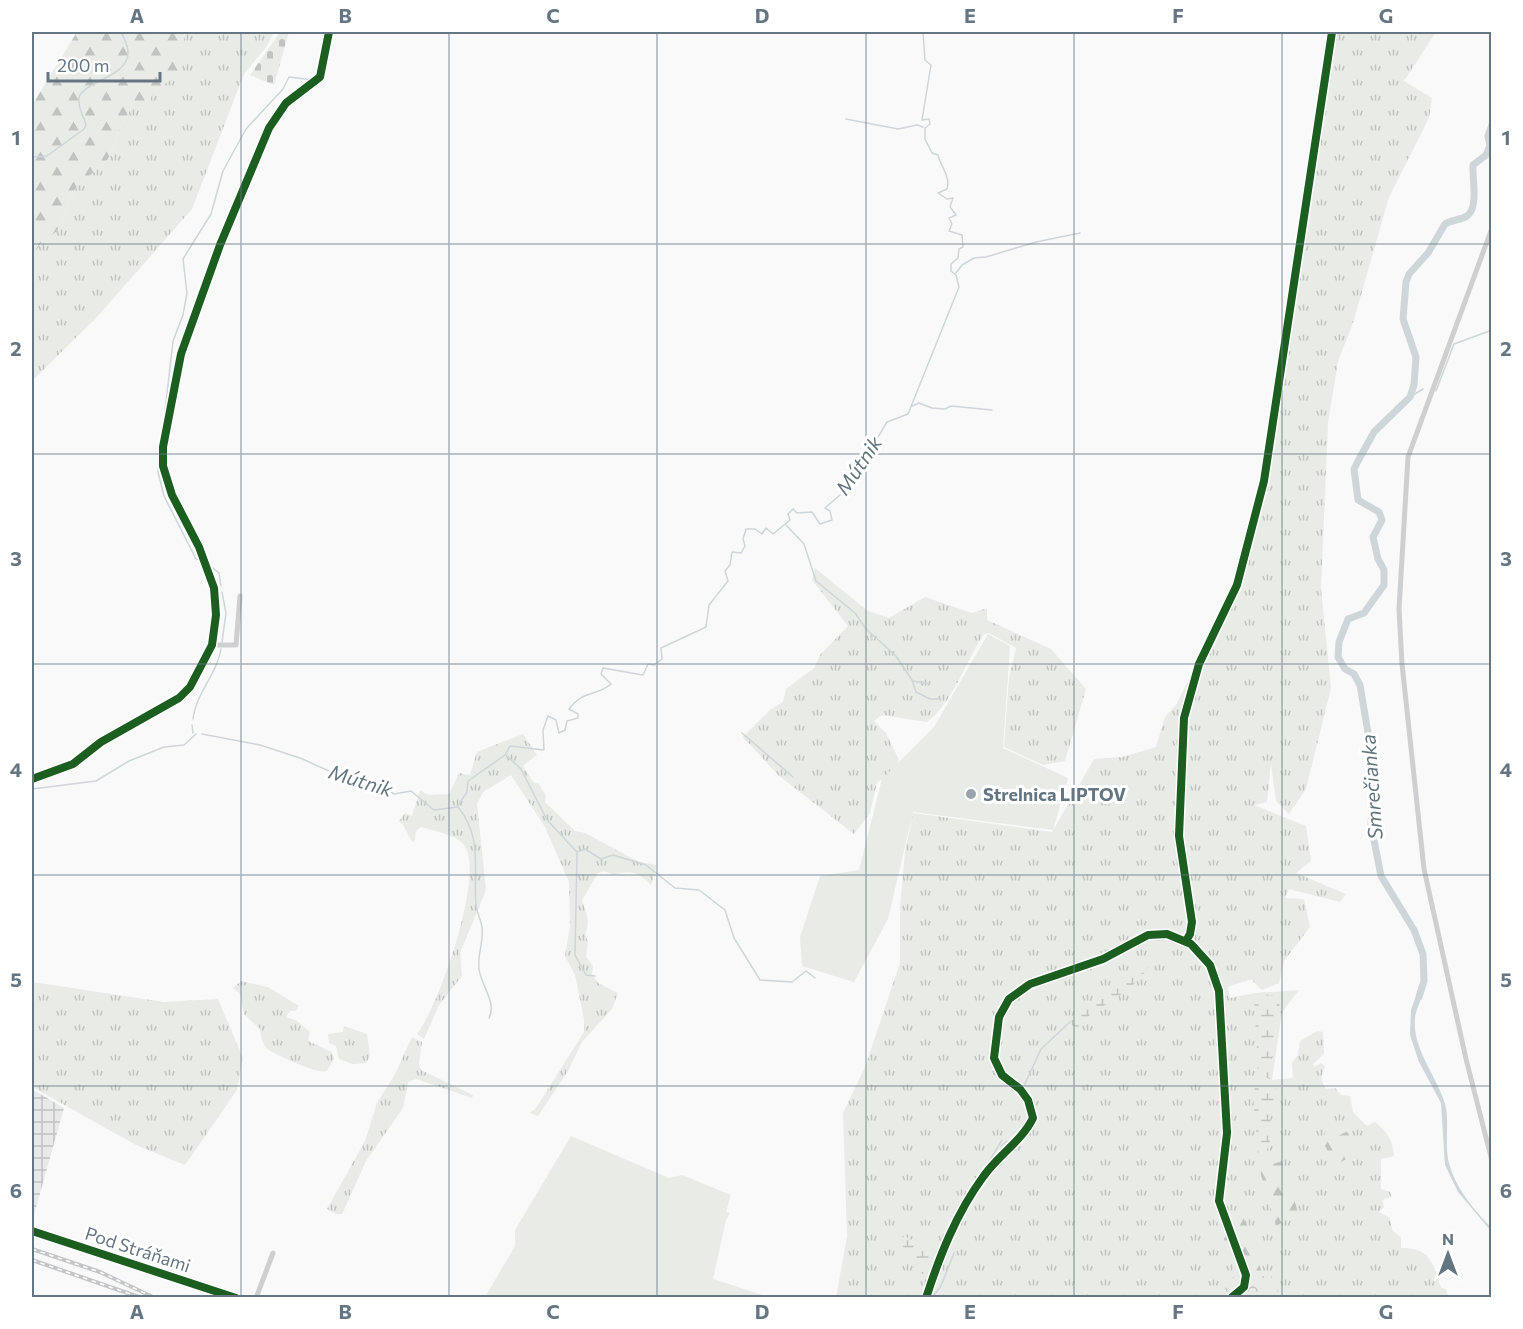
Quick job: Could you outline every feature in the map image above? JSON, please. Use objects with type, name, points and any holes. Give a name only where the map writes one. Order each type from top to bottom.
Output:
[{"type":"street","points":[[32,779],[73,764],[101,742],[179,698],[194,682],[212,645],[216,615],[214,589],[201,551],[174,501],[163,469],[163,447],[181,354],[220,245],[266,135],[283,106],[320,77],[329,32]]},
{"type":"street","points":[[1491,228],[1408,457],[1399,609],[1422,856],[1457,1020],[1490,1148],[1491,1161]]},
{"type":"street","points":[[212,645],[236,645],[240,596]]},
{"type":"street","points":[[926,1298],[945,1243],[966,1202],[983,1177],[1026,1130],[1033,1118],[1028,1100],[1020,1089],[1002,1075],[994,1058],[997,1026],[1005,1004],[1030,984],[1103,959],[1148,935],[1161,933],[1182,939],[1197,949],[1209,965],[1219,992],[1227,1133],[1219,1201],[1246,1275],[1244,1287],[1231,1298]]},
{"type":"street","name":"Pod Stráňami","points":[[32,1231],[236,1298]]},
{"type":"street","points":[[256,1298],[273,1252]]},
{"type":"shaded area","points":[[1418,990],[1424,992],[1416,1015],[1417,1041],[1445,1104],[1448,1161],[1462,1192],[1491,1227],[1491,1231],[1458,1192],[1445,1165],[1441,1103],[1419,1062],[1410,1035],[1411,1010]]},
{"type":"shaded area","points":[[32,1089],[64,1108],[32,1222]]},
{"type":"green space","points":[[77,32],[187,32],[184,35],[180,74],[154,91],[149,102],[135,101],[118,132],[108,159],[75,189],[57,231],[40,244],[32,258],[32,105]]},
{"type":"green space","points":[[187,32],[274,32],[267,46],[244,74],[192,209],[97,317],[32,381],[32,258],[40,244],[57,231],[75,189],[108,159],[118,132],[135,101],[179,74],[184,35]]},
{"type":"green space","points":[[280,32],[289,32],[274,85],[250,75]]},
{"type":"green space","points":[[1335,32],[1436,32],[1404,81],[1432,98],[1429,118],[1389,197],[1353,323],[1338,361],[1328,423],[1321,588],[1331,688],[1306,789],[1289,814],[1276,801],[1271,764],[1267,802],[1254,805],[1306,826],[1311,861],[1296,873],[1346,894],[1340,902],[1289,889],[1285,898],[1304,899],[1310,927],[1284,961],[1279,983],[1262,990],[1251,979],[1228,987],[1230,998],[1255,993],[1299,990],[1282,1012],[1272,1080],[1293,1078],[1292,1063],[1298,1055],[1300,1041],[1317,1031],[1323,1032],[1324,1054],[1313,1064],[1314,1067],[1321,1063],[1325,1066],[1322,1078],[1326,1089],[1335,1088],[1341,1095],[1350,1096],[1353,1112],[1367,1126],[1375,1122],[1379,1125],[1389,1137],[1392,1146],[1394,1156],[1381,1159],[1381,1189],[1390,1192],[1392,1197],[1382,1200],[1384,1207],[1379,1212],[1390,1218],[1392,1230],[1401,1237],[1401,1248],[1418,1250],[1429,1258],[1441,1288],[1446,1289],[1448,1297],[1270,1297],[1240,1210],[1239,1284],[1223,1297],[836,1298],[847,1236],[843,1113],[865,1067],[900,963],[900,907],[905,852],[913,813],[1052,832],[1094,759],[1122,757],[1156,747],[1165,717],[1176,705],[1224,609],[1260,495]]},
{"type":"green space","points":[[815,568],[868,611],[889,618],[925,597],[972,613],[987,608],[987,620],[1051,649],[1086,689],[1065,761],[1043,765],[1004,747],[1009,678],[1016,648],[989,633],[984,634],[944,704],[927,722],[882,715],[874,721],[886,733],[899,760],[893,771],[877,783],[870,813],[854,834],[778,775],[743,737],[771,709],[783,702],[786,689],[814,668],[820,655],[848,626],[812,580]]},
{"type":"green space","name":"Strelnica LIPTOV","points":[[988,634],[1010,646],[1003,748],[1068,778],[1053,830],[913,812],[888,919],[854,982],[802,966],[800,937],[820,876],[859,870],[882,779],[934,727]]},
{"type":"green space","points":[[523,734],[537,755],[523,766],[533,782],[539,784],[546,796],[545,802],[575,831],[585,833],[639,862],[657,865],[651,885],[634,873],[625,872],[614,875],[604,871],[598,873],[582,900],[588,921],[585,935],[588,941],[586,957],[593,966],[592,974],[598,983],[618,993],[612,1009],[582,1042],[568,1071],[538,1116],[530,1113],[536,1108],[584,1032],[584,1019],[575,975],[565,956],[570,927],[569,882],[545,827],[511,775],[483,792],[477,804],[486,890],[460,953],[462,976],[439,1005],[424,1039],[417,1034],[436,997],[457,940],[469,883],[469,860],[464,845],[455,838],[421,827],[416,831],[415,840],[412,842],[399,821],[405,813],[412,816],[420,790],[428,795],[449,794],[459,773],[470,775],[477,752]]},
{"type":"green space","points":[[1149,965],[1136,983],[1081,1022],[1081,1030],[1072,1025],[1070,1020],[1060,1029],[1080,1010]]},
{"type":"green space","points":[[241,981],[268,987],[299,1006],[295,1011],[290,1011],[286,1017],[297,1021],[310,1032],[308,1041],[332,1052],[334,1059],[326,1071],[307,1067],[267,1048],[262,1041],[260,1029],[244,1014],[240,994],[233,988]]},
{"type":"green space","points":[[32,982],[164,1002],[218,999],[243,1058],[237,1090],[185,1165],[136,1145],[32,1087]]},
{"type":"green space","points":[[1282,994],[1275,1025],[1270,1079],[1258,1074],[1254,997]]},
{"type":"green space","points":[[344,1026],[367,1034],[370,1056],[366,1063],[352,1064],[339,1059],[336,1046],[329,1043],[328,1034],[343,1032]]},
{"type":"green space","points":[[412,1037],[422,1042],[419,1064],[421,1070],[473,1095],[472,1098],[416,1079],[408,1082],[403,1108],[366,1161],[342,1214],[336,1214],[327,1209],[365,1141],[377,1103],[395,1074]]},
{"type":"green space","points":[[1257,1080],[1277,1087],[1270,1122],[1270,1142],[1261,1158],[1258,1155],[1253,1095]]},
{"type":"green space","points":[[1326,1128],[1339,1131],[1338,1136],[1348,1131],[1352,1137],[1350,1157],[1339,1163],[1333,1161],[1323,1142]]},
{"type":"green space","points":[[571,1136],[669,1178],[682,1175],[731,1195],[726,1212],[730,1213],[726,1220],[713,1279],[769,1297],[485,1297],[515,1246],[515,1230]]},
{"type":"green space","points":[[1280,1162],[1286,1168],[1298,1213],[1276,1226],[1259,1168]]},
{"type":"green space","points":[[1241,1210],[1270,1297],[1239,1284],[1216,1219]]},
{"type":"green space","points":[[904,1236],[938,1253],[926,1264],[926,1275],[915,1269],[909,1261],[900,1240]]},
{"type":"green space","points":[[1271,1276],[1281,1297],[1218,1298],[1233,1277]]},
{"type":"waterway","points":[[32,157],[47,156],[84,129],[86,125],[79,98],[82,92],[113,74],[126,62],[128,48],[121,32]]},
{"type":"waterway","points":[[201,560],[196,559],[164,496],[158,472],[173,341],[183,315],[187,293],[183,259],[211,214],[223,171],[246,129],[283,89],[289,77],[313,80],[317,74],[325,32]]},
{"type":"waterway","name":"Mútnik","points":[[202,734],[260,745],[300,758],[338,775],[371,779],[394,794],[411,791],[434,810],[457,807],[467,792],[468,781],[505,755],[510,746],[544,750],[543,730],[548,716],[556,720],[559,733],[565,730],[567,721],[578,718],[578,714],[569,709],[574,703],[611,684],[601,674],[603,668],[643,675],[648,664],[654,665],[662,659],[661,648],[706,627],[709,605],[728,581],[725,571],[730,565],[732,552],[741,553],[745,546],[743,539],[746,529],[755,529],[762,534],[766,528],[773,534],[790,520],[788,514],[793,509],[797,513],[812,512],[820,524],[832,520],[830,511],[825,508],[847,489],[887,422],[908,414],[959,287],[956,275],[951,271],[951,264],[958,258],[959,249],[963,247],[962,235],[949,231],[952,224],[949,218],[956,215],[950,207],[953,198],[947,199],[938,193],[947,189],[948,180],[938,155],[932,153],[925,139],[925,128],[930,124],[929,119],[922,120],[931,65],[925,60],[923,32]]},
{"type":"waterway","points":[[846,119],[898,129],[917,125],[923,127]]},
{"type":"waterway","name":"Smrečianka","points":[[1419,997],[1424,981],[1423,954],[1414,930],[1381,876],[1371,825],[1374,786],[1368,763],[1371,751],[1360,685],[1354,674],[1345,669],[1338,657],[1339,642],[1348,619],[1364,613],[1384,585],[1384,570],[1378,559],[1373,537],[1382,520],[1379,512],[1358,500],[1354,469],[1374,432],[1410,397],[1414,385],[1416,357],[1403,319],[1406,282],[1409,274],[1428,253],[1445,224],[1465,217],[1471,212],[1474,200],[1473,165],[1486,155],[1490,146],[1488,136],[1492,125]]},
{"type":"waterway","points":[[956,273],[962,265],[974,258],[1080,233]]},
{"type":"waterway","points":[[1436,391],[1454,344],[1492,330]]},
{"type":"waterway","points":[[1410,397],[1423,389]]},
{"type":"waterway","points":[[912,406],[919,403],[932,408],[945,409],[951,406],[992,410]]},
{"type":"waterway","points":[[786,525],[804,544],[816,581],[855,613],[866,629],[896,656],[912,680],[916,692],[930,699],[941,699]]},
{"type":"waterway","points":[[209,565],[219,573],[221,586]]},
{"type":"waterway","points":[[222,592],[226,613],[222,642]]},
{"type":"waterway","points":[[871,636],[872,640]]},
{"type":"waterway","points":[[193,719],[198,701],[219,658],[221,649]]},
{"type":"waterway","points":[[913,681],[930,684]]},
{"type":"waterway","points":[[192,725],[193,733]]},
{"type":"waterway","points":[[742,733],[793,777]]},
{"type":"waterway","name":"Mútnik","points":[[32,789],[96,781],[129,761],[164,747],[184,745],[196,734]]},
{"type":"waterway","points":[[506,755],[521,769],[547,820],[577,852],[585,849],[601,859],[613,855],[646,865],[675,888],[699,890],[725,910],[734,938],[760,980],[792,982],[806,971],[815,978]]},
{"type":"waterway","points":[[458,807],[466,818],[474,842],[476,905],[482,933],[479,969],[490,1000],[489,1018]]},
{"type":"waterway","points":[[577,853],[575,955],[586,975],[595,976]]},
{"type":"waterway","points":[[1025,1091],[1023,1088],[1041,1049],[1070,1022]]},
{"type":"waterway","points":[[1031,1100],[1035,1115]]},
{"type":"waterway","points":[[1028,1131],[1033,1123]]},
{"type":"waterway","points":[[983,1172],[1002,1140]]},
{"type":"waterway","points":[[1001,1146],[1007,1141]]},
{"type":"waterway","points":[[982,1183],[1006,1155]]},
{"type":"waterway","points":[[971,1201],[978,1189]]},
{"type":"waterway","points":[[938,1256],[951,1222],[961,1207]]},
{"type":"waterway","points":[[932,1298],[941,1286],[954,1253]]},
{"type":"waterway","points":[[931,1298],[935,1279]]},
{"type":"railway","points":[[32,1249],[100,1272],[155,1298]]},
{"type":"railway","points":[[32,1260],[139,1297]]},
{"type":"cycle path","points":[[32,779],[73,764],[101,742],[179,698],[190,687],[212,645],[216,615],[214,588],[199,547],[172,495],[163,466],[163,447],[181,354],[220,245],[269,128],[286,103],[320,77],[329,32]]},
{"type":"cycle path","points":[[1186,941],[1192,922],[1179,836],[1184,718],[1199,664],[1237,585],[1264,481],[1332,32]]},
{"type":"cycle path","points":[[926,1298],[943,1251],[973,1191],[989,1169],[1023,1134],[1033,1118],[1028,1100],[1020,1089],[1002,1075],[994,1058],[999,1017],[1009,999],[1030,984],[1103,959],[1148,935],[1167,934],[1191,944],[1210,965],[1219,991],[1227,1133],[1219,1201],[1246,1275],[1244,1287],[1231,1298]]},
{"type":"cycle path","points":[[32,1231],[236,1298]]},
{"type":"place","name":"Strelnica LIPTOV","points":[[971,794]]}]
